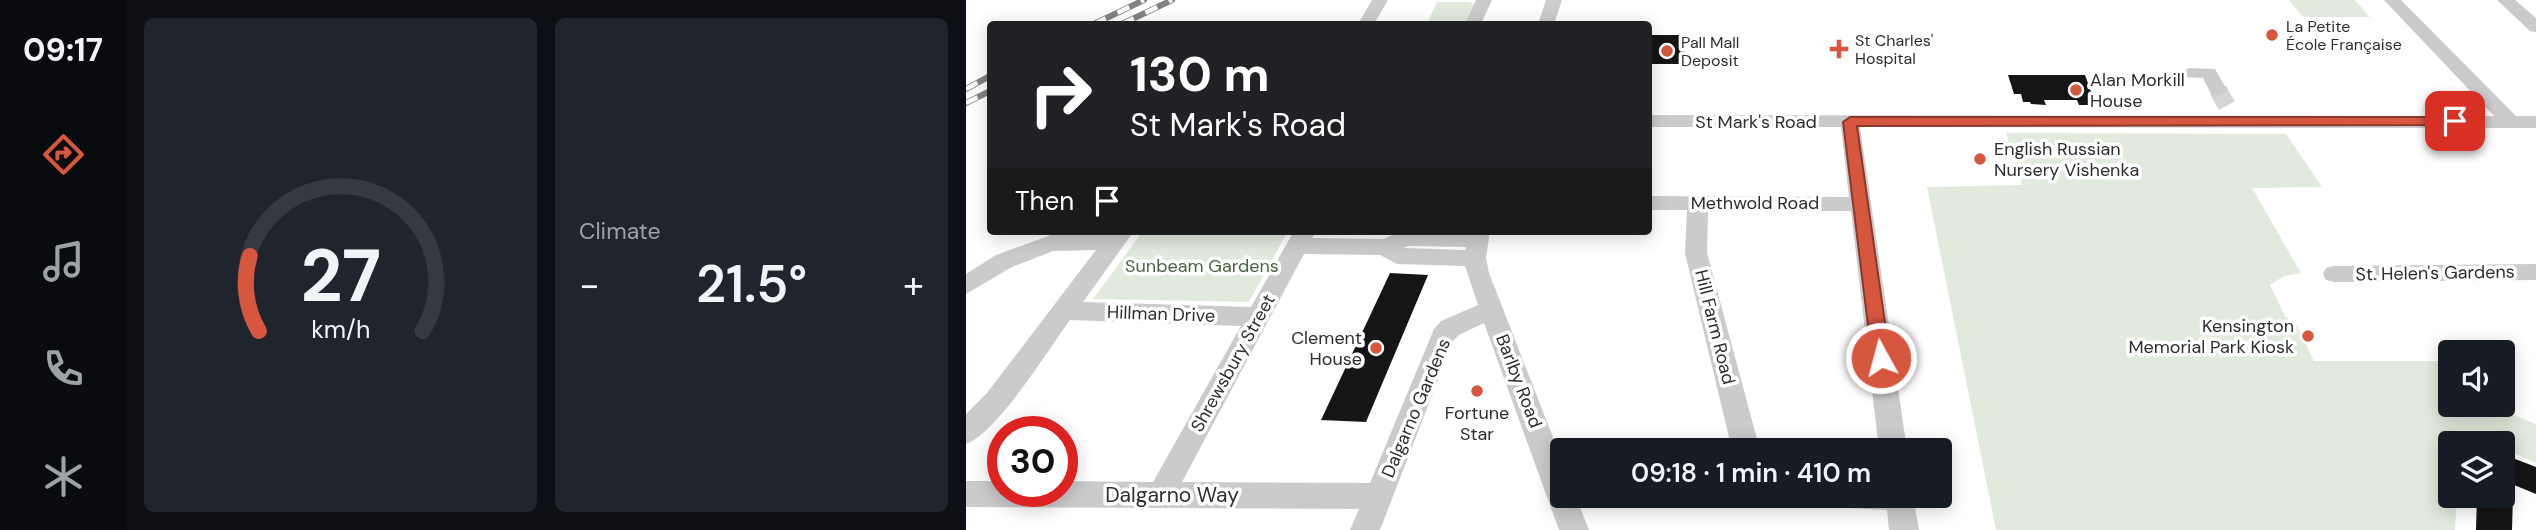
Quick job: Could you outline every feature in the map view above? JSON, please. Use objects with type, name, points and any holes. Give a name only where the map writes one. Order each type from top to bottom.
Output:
[{"type":"street","points":[[1368,21],[1380,0]]},
{"type":"street","points":[[1474,21],[1484,0]]},
{"type":"street","points":[[1547,21],[1554,0]]},
{"type":"street","points":[[2392,0],[2510,121]]},
{"type":"street","points":[[2505,0],[2536,27]]},
{"type":"street","points":[[2189,73],[2209,73],[2227,106]]},
{"type":"street","name":"St Mark's Road","points":[[1652,121],[1850,122],[2227,106],[2536,121]]},
{"type":"street","points":[[1850,122],[1891,438]]},
{"type":"street","name":"Methwold Road","points":[[1652,203],[1860,204]]},
{"type":"street","name":"Hill Farm Road","points":[[1698,203],[1696,253],[1743,438]]},
{"type":"street","points":[[966,285],[1003,261],[1051,243],[1119,236]]},
{"type":"street","points":[[966,432],[996,401],[1119,236]]},
{"type":"street","points":[[1301,238],[1385,247],[1397,256],[1477,243]]},
{"type":"street","name":"Shrewsbury Street","points":[[1161,494],[1301,238]]},
{"type":"street","name":"Barlby Road","points":[[1477,243],[1492,309],[1574,530]]},
{"type":"street","name":"St. Helen's Gardens","points":[[2334,274],[2536,272]]},
{"type":"street","name":"Dalgarno Gardens","points":[[1365,530],[1443,336],[1450,328],[1492,309]]},
{"type":"street","name":"Hillman Drive","points":[[1063,311],[1258,317]]},
{"type":"street","name":"Dalgarno Way","points":[[966,494],[1379,496]]},
{"type":"street","points":[[1901,508],[1904,530]]},
{"type":"green space","points":[[2289,0],[2355,0],[2370,17],[2303,17]]},
{"type":"green space","points":[[1437,2],[1470,2],[1474,5],[1467,21],[1428,21]]},
{"type":"green space","points":[[2006,133],[2286,134],[2322,187],[2252,188],[2301,273],[2284,276],[2270,285],[2285,316],[2297,326],[2314,361],[2438,361],[2438,417],[2515,415],[2536,424],[2536,463],[2515,453],[2515,431],[2438,431],[2438,508],[2456,508],[2455,530],[1996,530],[1927,187],[2022,185]]},
{"type":"green space","name":"Sunbeam Gardens","points":[[1140,235],[1286,235],[1249,302],[1093,299]]},
{"type":"building","name":"Pall Mall Deposit","points":[[1652,35],[1687,35],[1684,64],[1652,64]]},
{"type":"building","name":"Alan Morkill House","points":[[2008,75],[2085,75],[2096,105],[2079,105],[2077,100],[2044,100],[2046,105],[2023,102],[2021,94],[2014,94]]},
{"type":"building","name":"Clement House","points":[[1390,273],[1428,275],[1366,422],[1321,420]]},
{"type":"building","points":[[2515,459],[2536,467],[2536,494],[2515,485]]},
{"type":"building","points":[[2477,508],[2513,508],[2512,530],[2476,530]]},
{"type":"tunnel","points":[[2218,90],[2227,106]]},
{"type":"railway","points":[[1100,21],[1144,0]]},
{"type":"railway","points":[[1128,21],[1172,0]]},
{"type":"railway","points":[[966,89],[987,78]]},
{"type":"railway","points":[[966,103],[987,92]]},
{"type":"place","name":"La Petite École Française","points":[[2272,35]]},
{"type":"place","name":"St Charles' Hospital","points":[[1839,49]]},
{"type":"place","name":"Pall Mall Deposit","points":[[1667,51]]},
{"type":"place","name":"Alan Morkill House","points":[[2076,90]]},
{"type":"place","name":"English Russian Nursery Vishenka","points":[[1980,159]]},
{"type":"place","name":"Kensington Memorial Park Kiosk","points":[[2308,336]]},
{"type":"place","name":"Clement House","points":[[1376,348]]},
{"type":"place","name":"Fortune Star","points":[[1477,391]]},
{"type":"route","points":[[1881,358],[1850,122],[2455,121]]}]
